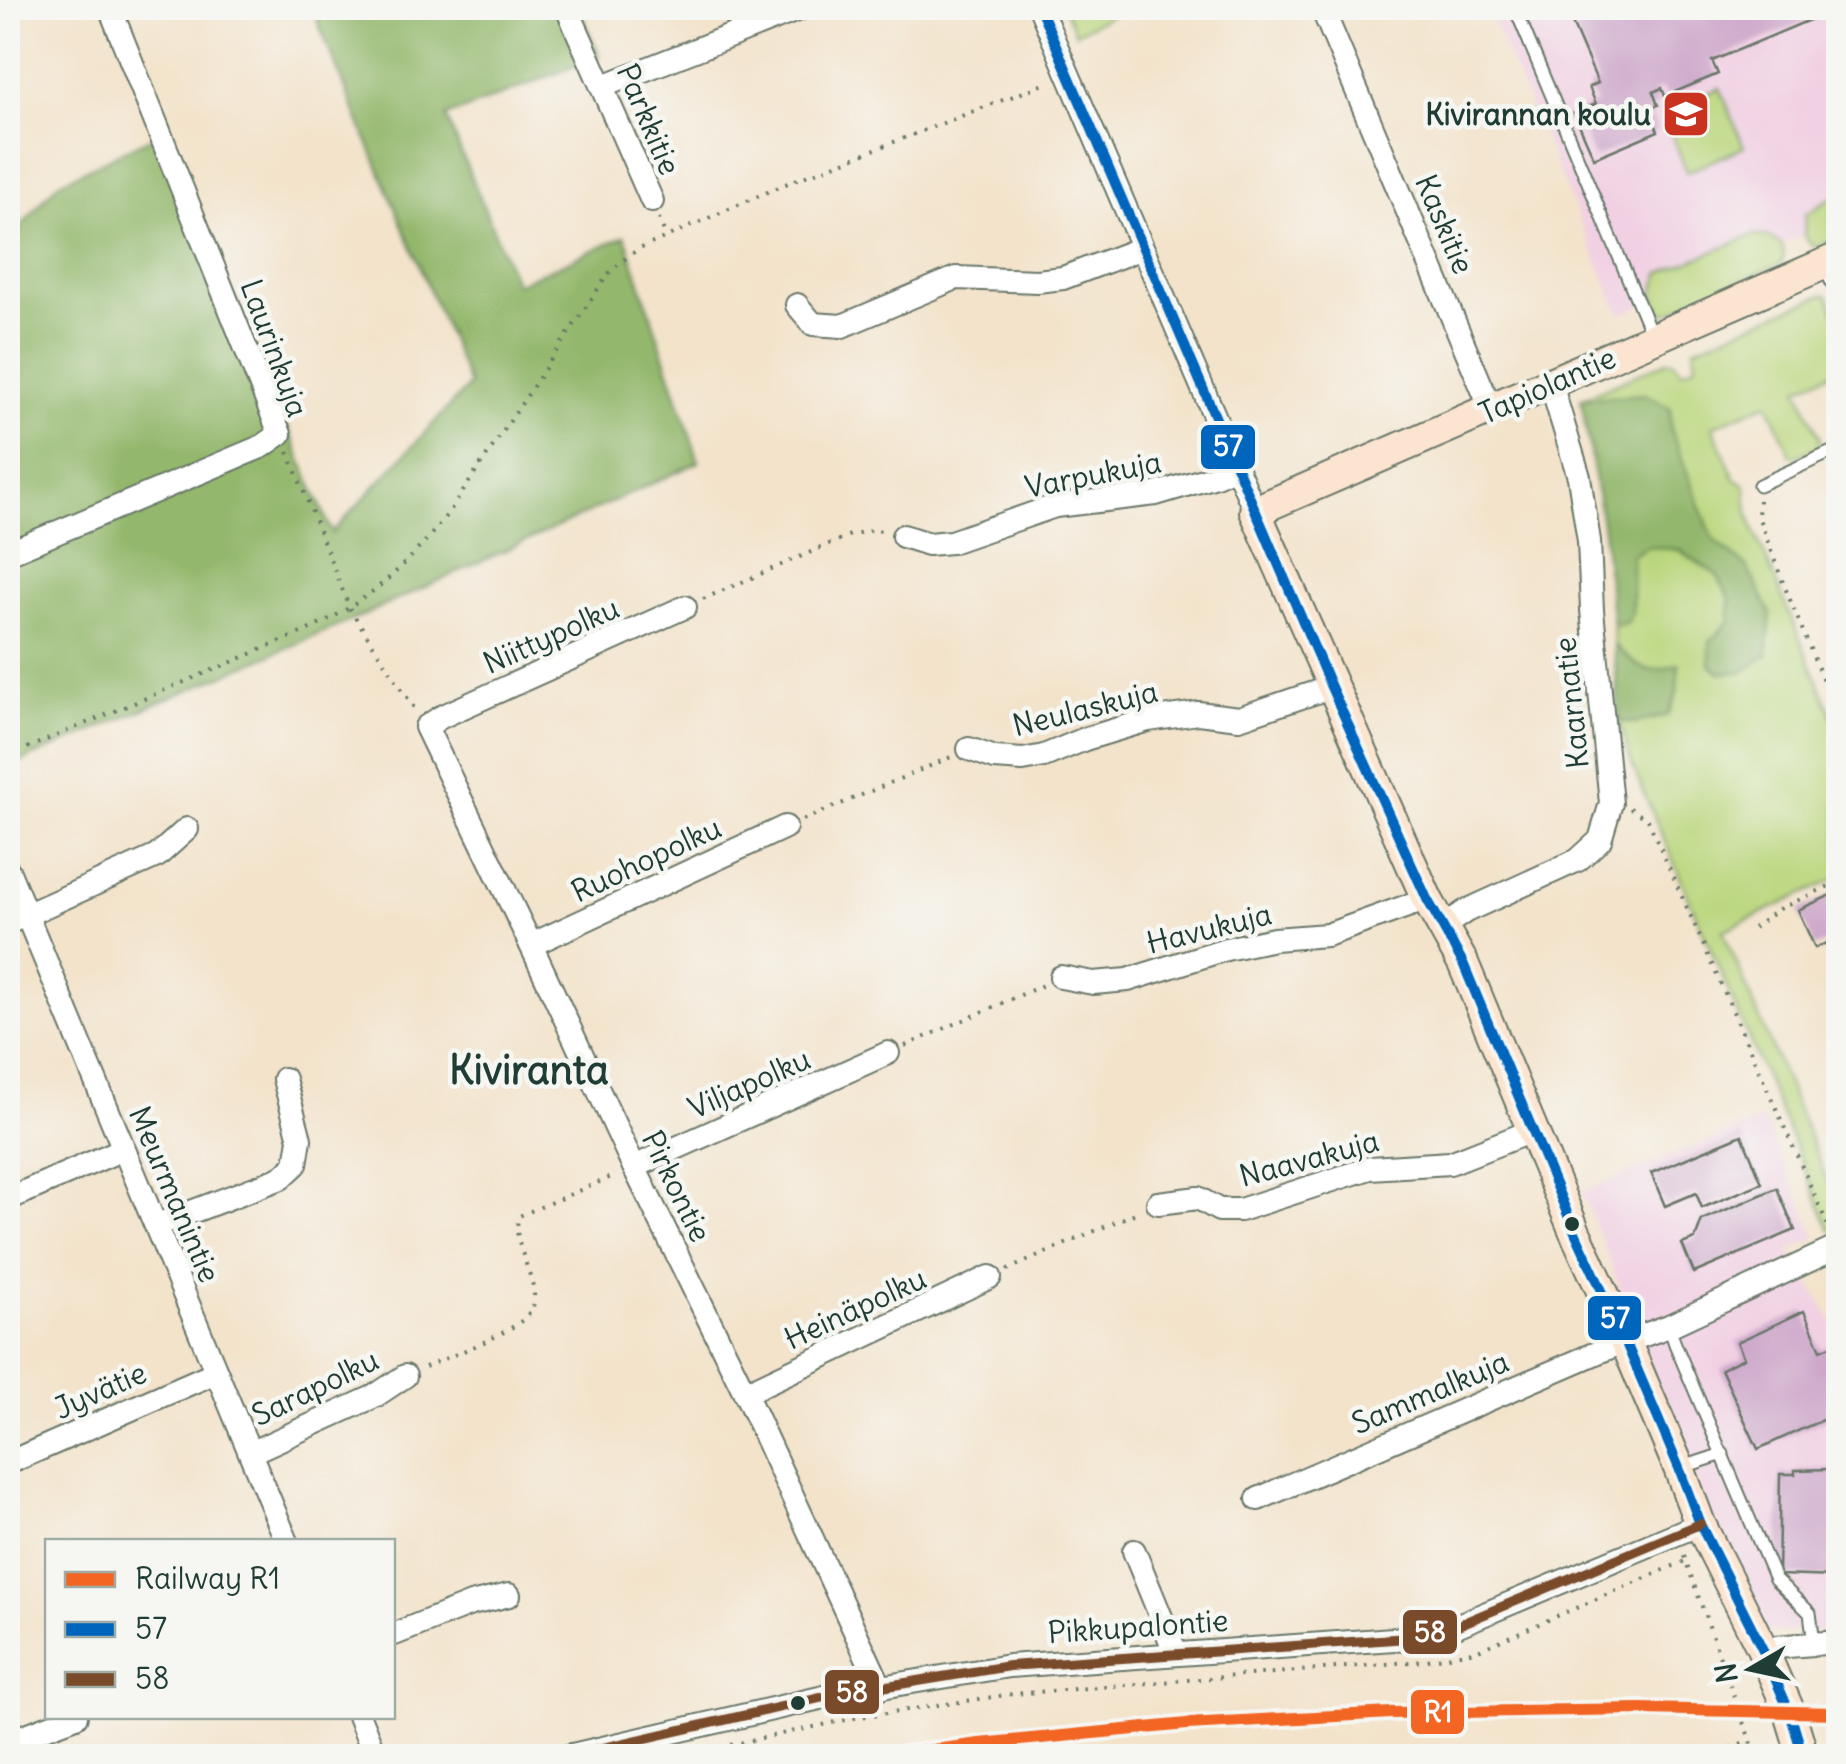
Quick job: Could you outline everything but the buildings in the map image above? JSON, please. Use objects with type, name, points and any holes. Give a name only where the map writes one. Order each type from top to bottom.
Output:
[{"type":"street","name":"Laurinkuja","points":[[8,553],[264,446],[280,434],[110,8]]},
{"type":"street","name":"Parkkitie","points":[[566,8],[652,201]]},
{"type":"street","points":[[603,86],[802,8]]},
{"type":"street","points":[[1040,8],[1331,686],[1427,899],[1463,963],[1575,1232],[1626,1343],[1679,1468],[1689,1528],[1762,1648],[1790,1713],[1803,1756]]},
{"type":"street","name":"Kaskitie","points":[[1322,8],[1491,409]]},
{"type":"street","points":[[797,305],[813,324],[842,326],[956,278],[1063,278],[1142,248]]},
{"type":"street","name":"Tapiolantie","points":[[1255,511],[1831,261]]},
{"type":"street","name":"Kaarnatie","points":[[1444,926],[1578,860],[1600,840],[1611,803],[1589,541],[1579,477],[1551,384]]},
{"type":"street","name":"Varpukuja","points":[[903,536],[928,544],[951,542],[1055,506],[1156,494],[1236,467]]},
{"type":"street","name":"Niittypolku","points":[[434,722],[685,607]]},
{"type":"street","name":"Neulaskuja","points":[[969,749],[995,758],[1023,760],[1148,720],[1198,713],[1239,718],[1331,686]]},
{"type":"street","name":"Pirkontie","points":[[434,722],[531,945],[634,1167],[746,1393],[881,1688]]},
{"type":"street","name":"Ruohopolku","points":[[531,945],[785,827]]},
{"type":"street","points":[[17,918],[156,856],[187,829]]},
{"type":"street","name":"Meurmanintie","points":[[8,870],[17,918],[157,1225],[286,1539]]},
{"type":"street","name":"Havukuja","points":[[1061,977],[1093,982],[1128,980],[1226,949],[1327,935],[1427,899]]},
{"type":"street","name":"Viljapolku","points":[[634,1167],[888,1054]]},
{"type":"street","points":[[157,1225],[281,1178],[296,1164],[300,1138],[284,1080]]},
{"type":"street","name":"Naavakuja","points":[[1158,1203],[1198,1198],[1219,1210],[1240,1210],[1370,1168],[1450,1163],[1534,1130]]},
{"type":"street","points":[[8,1199],[122,1149]]},
{"type":"street","name":"Sammalkuja","points":[[1258,1499],[1603,1350],[1669,1326],[1838,1247]]},
{"type":"street","name":"Heinäpolku","points":[[746,1393],[990,1277]]},
{"type":"street","name":"Jyvätie","points":[[8,1463],[216,1372]]},
{"type":"street","name":"Sarapolku","points":[[252,1452],[376,1396],[405,1376]]},
{"type":"street","name":"Pikkupalontie","points":[[568,1756],[833,1695],[1010,1666],[1408,1638],[1456,1626],[1689,1528]]},
{"type":"street","points":[[1134,1551],[1176,1654]]},
{"type":"street","points":[[395,1634],[471,1604],[508,1596]]},
{"type":"street","points":[[1762,1648],[1838,1642]]},
{"type":"street","points":[[8,1742],[68,1719]]},
{"type":"street","points":[[360,1719],[375,1756]]},
{"type":"lane","points":[[1516,8],[1653,338]]},
{"type":"lane","points":[[1831,261],[1838,297]]},
{"type":"lane","points":[[1759,486],[1838,449]]},
{"type":"lane","points":[[1669,1326],[1775,1578],[1810,1612],[1814,1643]]},
{"type":"lane","points":[[1679,1468],[1723,1454]]},
{"type":"path","points":[[8,756],[315,627],[350,609],[396,574],[452,508],[608,274],[637,250],[790,182],[1069,74]]},
{"type":"path","points":[[280,434],[350,609],[434,722]]},
{"type":"path","points":[[1759,486],[1758,516],[1838,717]]},
{"type":"path","points":[[685,607],[850,534],[872,530],[903,536]]},
{"type":"path","points":[[785,827],[969,749]]},
{"type":"path","points":[[1611,803],[1633,809],[1648,820],[1838,1247]]},
{"type":"path","points":[[1753,928],[1779,910],[1838,882]]},
{"type":"path","points":[[888,1054],[1061,977]]},
{"type":"path","points":[[405,1376],[507,1332],[528,1318],[533,1309],[534,1290],[517,1236],[519,1216],[634,1167]]},
{"type":"path","points":[[990,1277],[1158,1203]]},
{"type":"path","points":[[1689,1528],[1685,1561],[1736,1702]]},
{"type":"path","points":[[1742,1722],[1757,1756]]},
{"type":"path","points":[[1711,1756],[1748,1740]]},
{"type":"shaded area","name":"Kivirannan koulu","points":[[1487,8],[1838,8],[1838,220],[1621,315]]},
{"type":"shaded area","points":[[1763,1119],[1817,1237],[1789,1250],[1838,1330],[1838,1632],[1755,1631],[1582,1192]]},
{"type":"green space","points":[[312,8],[578,8],[600,56],[446,117],[516,284],[625,236],[699,462],[364,615],[8,767],[8,242],[58,183],[163,132],[332,533],[469,385]]},
{"type":"green space","points":[[1064,8],[1125,8],[1075,33]]},
{"type":"green space","points":[[1720,88],[1744,147],[1687,172],[1670,131],[1668,111]]},
{"type":"green space","points":[[1838,194],[1838,238],[1813,247],[1804,236],[1805,215]]},
{"type":"green space","points":[[1754,235],[1769,237],[1782,245],[1782,263],[1668,313],[1660,312],[1655,292],[1661,273]]},
{"type":"green space","points":[[1828,295],[1838,319],[1838,370],[1798,388],[1820,438],[1819,447],[1795,457],[1791,455],[1768,403],[1712,426],[1735,479],[1746,487],[1752,525],[1838,729],[1838,878],[1723,931],[1838,1206],[1838,1229],[1831,1231],[1633,767],[1619,721],[1635,723],[1667,715],[1677,693],[1679,664],[1657,670],[1642,668],[1614,645],[1613,626],[1626,622],[1632,611],[1632,555],[1649,546],[1679,550],[1717,575],[1730,599],[1730,621],[1710,642],[1721,673],[1741,672],[1759,660],[1671,431],[1670,408],[1604,398],[1581,399],[1667,361],[1674,361],[1682,371],[1696,365],[1694,348]]},
{"type":"green space","points":[[1645,394],[1670,408],[1671,431],[1713,539],[1747,567],[1771,614],[1767,655],[1741,672],[1721,673],[1710,665],[1710,642],[1730,621],[1730,599],[1717,575],[1679,550],[1649,546],[1632,555],[1632,612],[1627,622],[1613,626],[1603,529],[1581,399]]},
{"type":"green space","points":[[1614,645],[1643,668],[1658,670],[1679,664],[1677,693],[1668,715],[1635,723],[1619,721]]},
{"type":"rail line","name":"R1","points":[[889,1756],[1187,1724],[1391,1713],[1640,1709],[1838,1713]]},
{"type":"transit line","name":"57","points":[[1040,8],[1331,687],[1427,899],[1463,963],[1700,1524],[1790,1713],[1803,1756]]},
{"type":"transit line","name":"58","points":[[568,1756],[833,1695],[1009,1666],[1408,1638],[1456,1626],[1700,1524]]},
{"type":"place","name":"Kivirannan koulu","points":[[1686,114]]},
{"type":"district","name":"Kiviranta","points":[[529,1070]]}]
